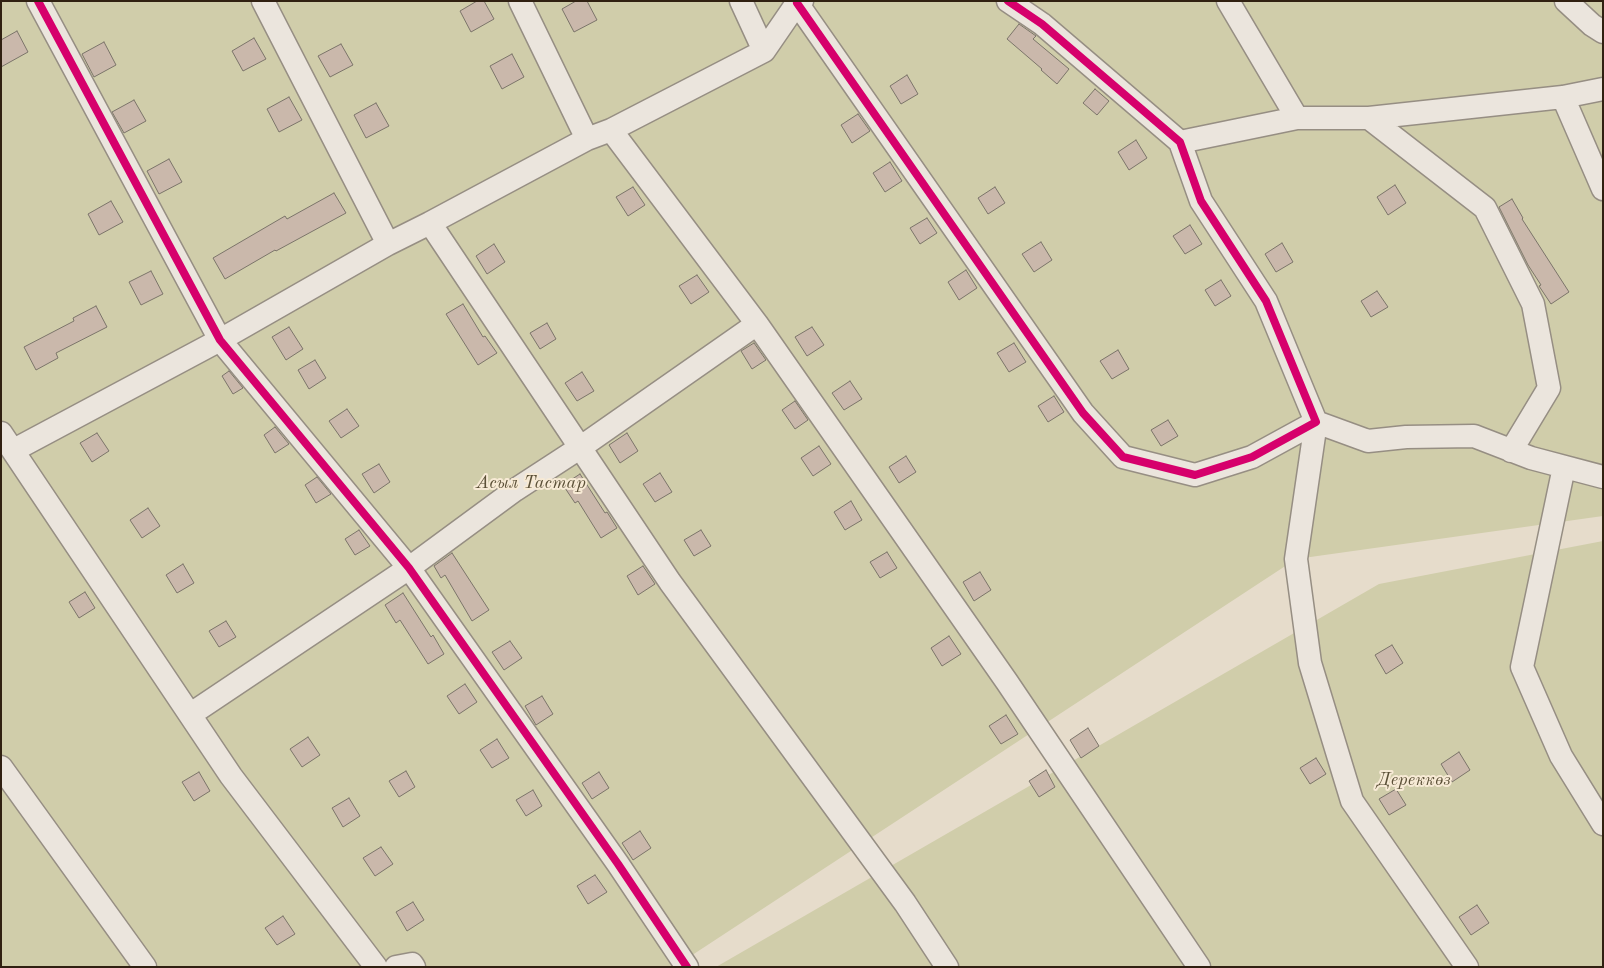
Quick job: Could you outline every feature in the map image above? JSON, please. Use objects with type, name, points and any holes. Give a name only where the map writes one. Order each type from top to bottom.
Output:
[{"type":"street","points":[[38,1],[220,340],[409,568],[618,864],[687,967]]},
{"type":"street","points":[[263,1],[388,244]]},
{"type":"street","points":[[520,1],[587,139]]},
{"type":"street","points":[[741,1],[764,51]]},
{"type":"street","points":[[1008,1],[1042,24],[1180,142],[1201,200],[1266,301],[1316,422],[1296,559],[1310,663],[1352,800],[1467,967]]},
{"type":"street","points":[[1228,1],[1297,118]]},
{"type":"street","points":[[1566,1],[1592,25],[1603,32]]},
{"type":"street","points":[[376,967],[231,776],[8,441],[220,340],[388,244],[430,224],[587,139],[611,130],[764,51],[799,2],[1083,413],[1123,457],[1195,475],[1252,457],[1316,422],[1368,441],[1406,437],[1474,436],[1530,458],[1603,477]]},
{"type":"street","points":[[1180,142],[1297,118],[1369,118],[1563,97],[1603,89]]},
{"type":"street","points":[[1563,97],[1603,189]]},
{"type":"street","points":[[1369,118],[1485,208],[1533,304],[1549,388],[1511,451]]},
{"type":"street","points":[[611,130],[757,324],[1007,682],[1199,967]]},
{"type":"street","points":[[430,224],[670,582],[905,903],[947,967]]},
{"type":"street","points":[[191,714],[409,568],[515,490],[581,447],[757,324]]},
{"type":"street","points":[[1564,467],[1522,667],[1561,756],[1603,824]]},
{"type":"street","points":[[1,767],[145,967]]},
{"type":"street","points":[[396,967],[412,964],[414,967]]},
{"type":"green space","name":"Асыл Тастар","points":[[1,1],[1603,1],[1603,516],[1296,559],[674,967],[1,967]]},
{"type":"green space","name":"Дереккөз","points":[[1603,541],[1603,967],[716,967],[1379,584]]},
{"type":"building","points":[[477,1],[484,1],[494,19],[471,32],[460,11]]},
{"type":"building","points":[[576,1],[587,1],[597,20],[574,32],[562,9]]},
{"type":"building","points":[[1019,24],[1036,36],[1033,39],[1069,69],[1057,84],[1007,39]]},
{"type":"building","points":[[17,31],[28,52],[1,67],[1,40]]},
{"type":"building","points":[[254,38],[266,59],[243,71],[232,51]]},
{"type":"building","points":[[104,42],[116,65],[94,77],[82,54]]},
{"type":"building","points":[[341,44],[353,65],[330,77],[318,56]]},
{"type":"building","points":[[512,54],[524,77],[502,89],[490,66]]},
{"type":"building","points":[[907,75],[918,94],[901,104],[890,86]]},
{"type":"building","points":[[1095,89],[1109,101],[1097,115],[1083,103]]},
{"type":"building","points":[[289,97],[302,120],[279,132],[267,109]]},
{"type":"building","points":[[134,100],[146,121],[124,133],[112,112]]},
{"type":"building","points":[[376,103],[389,126],[366,138],[354,115]]},
{"type":"building","points":[[858,114],[870,131],[852,143],[841,125]]},
{"type":"building","points":[[1136,140],[1147,158],[1129,170],[1118,152]]},
{"type":"building","points":[[169,159],[182,182],[159,194],[147,171]]},
{"type":"building","points":[[890,162],[902,181],[885,192],[873,173]]},
{"type":"building","points":[[1395,185],[1406,203],[1388,215],[1377,197]]},
{"type":"building","points":[[633,187],[645,205],[628,216],[616,197]]},
{"type":"building","points":[[995,187],[1005,203],[988,214],[978,198]]},
{"type":"building","points":[[334,193],[346,213],[275,250],[225,279],[213,258],[285,216],[287,219]]},
{"type":"building","points":[[1512,199],[1522,219],[1569,292],[1551,304],[1539,286],[1541,285],[1528,265],[1499,207]]},
{"type":"building","points":[[111,201],[123,222],[99,235],[88,214]]},
{"type":"building","points":[[927,218],[937,233],[920,244],[910,228]]},
{"type":"building","points":[[1190,225],[1202,244],[1185,254],[1173,236]]},
{"type":"building","points":[[1041,242],[1052,260],[1034,272],[1022,254]]},
{"type":"building","points":[[1282,243],[1293,262],[1276,272],[1265,254]]},
{"type":"building","points":[[494,244],[505,262],[487,274],[476,256]]},
{"type":"building","points":[[966,270],[977,288],[959,300],[948,282]]},
{"type":"building","points":[[151,271],[163,294],[141,305],[129,282]]},
{"type":"building","points":[[697,275],[709,292],[691,304],[679,286]]},
{"type":"building","points":[[1221,280],[1231,296],[1215,306],[1205,290]]},
{"type":"building","points":[[1377,291],[1388,307],[1371,317],[1361,301]]},
{"type":"building","points":[[463,304],[483,337],[485,336],[497,353],[478,365],[446,314]]},
{"type":"building","points":[[96,306],[107,327],[56,353],[58,358],[36,370],[24,347],[74,321],[73,318]]},
{"type":"building","points":[[547,323],[556,339],[540,349],[530,333]]},
{"type":"building","points":[[289,327],[303,349],[286,360],[272,337]]},
{"type":"building","points":[[812,327],[824,345],[807,356],[795,337]]},
{"type":"building","points":[[754,343],[766,360],[752,369],[741,351]]},
{"type":"building","points":[[1014,343],[1026,362],[1009,372],[997,353]]},
{"type":"building","points":[[1118,350],[1129,369],[1112,379],[1100,361]]},
{"type":"building","points":[[315,360],[326,378],[309,389],[298,370]]},
{"type":"building","points":[[229,371],[243,388],[233,394],[222,376]]},
{"type":"building","points":[[582,372],[594,391],[577,401],[565,383]]},
{"type":"building","points":[[850,381],[862,399],[844,410],[832,393]]},
{"type":"building","points":[[1054,396],[1064,412],[1048,422],[1038,406]]},
{"type":"building","points":[[795,401],[808,420],[795,429],[782,410]]},
{"type":"building","points":[[347,409],[359,426],[341,438],[329,421]]},
{"type":"building","points":[[1168,420],[1178,436],[1161,446],[1151,430]]},
{"type":"building","points":[[275,427],[289,444],[275,453],[264,435]]},
{"type":"building","points":[[97,433],[109,451],[92,462],[80,443]]},
{"type":"building","points":[[627,433],[638,451],[620,463],[609,445]]},
{"type":"building","points":[[819,446],[831,464],[813,476],[801,458]]},
{"type":"building","points":[[906,456],[916,472],[899,483],[889,467]]},
{"type":"building","points":[[379,464],[390,482],[374,493],[362,474]]},
{"type":"building","points":[[660,473],[672,492],[655,502],[643,484]]},
{"type":"building","points":[[580,474],[617,528],[601,538],[578,501],[575,503],[563,485]]},
{"type":"building","points":[[317,477],[331,494],[316,503],[305,485]]},
{"type":"building","points":[[851,501],[862,520],[845,530],[834,512]]},
{"type":"building","points":[[148,508],[160,526],[142,538],[130,520]]},
{"type":"building","points":[[359,530],[370,546],[355,555],[345,539]]},
{"type":"building","points":[[701,530],[711,546],[694,556],[684,540]]},
{"type":"building","points":[[887,552],[897,568],[880,578],[870,562]]},
{"type":"building","points":[[452,553],[489,610],[472,621],[445,575],[441,578],[434,566]]},
{"type":"building","points":[[183,564],[194,583],[177,593],[166,575]]},
{"type":"building","points":[[643,566],[655,584],[638,595],[627,576]]},
{"type":"building","points":[[980,572],[991,590],[974,601],[963,582]]},
{"type":"building","points":[[85,592],[95,608],[79,618],[69,602]]},
{"type":"building","points":[[403,593],[444,654],[428,664],[400,620],[396,623],[385,605]]},
{"type":"building","points":[[226,621],[236,637],[219,647],[209,631]]},
{"type":"building","points":[[949,636],[961,654],[942,666],[931,648]]},
{"type":"building","points":[[510,641],[522,658],[504,670],[492,652]]},
{"type":"building","points":[[1392,645],[1403,663],[1386,674],[1375,655]]},
{"type":"building","points":[[465,684],[477,702],[459,714],[447,696]]},
{"type":"building","points":[[542,696],[553,714],[536,725],[525,706]]},
{"type":"building","points":[[1006,715],[1018,734],[1001,744],[989,726]]},
{"type":"building","points":[[1088,728],[1099,746],[1081,758],[1070,740]]},
{"type":"building","points":[[308,737],[320,755],[302,767],[290,749]]},
{"type":"building","points":[[497,739],[509,758],[492,768],[480,750]]},
{"type":"building","points":[[1459,752],[1470,770],[1452,782],[1441,764]]},
{"type":"building","points":[[1316,758],[1326,774],[1310,784],[1300,768]]},
{"type":"building","points":[[1046,770],[1055,787],[1039,797],[1029,781]]},
{"type":"building","points":[[406,771],[415,787],[399,797],[389,781]]},
{"type":"building","points":[[199,772],[210,791],[194,801],[182,782]]},
{"type":"building","points":[[599,772],[609,788],[592,799],[582,783]]},
{"type":"building","points":[[1396,789],[1406,805],[1389,815],[1379,799]]},
{"type":"building","points":[[533,790],[542,806],[526,816],[516,800]]},
{"type":"building","points":[[349,798],[360,816],[343,827],[332,808]]},
{"type":"building","points":[[640,831],[651,848],[633,860],[622,843]]},
{"type":"building","points":[[381,847],[393,864],[375,876],[363,858]]},
{"type":"building","points":[[595,875],[607,892],[588,904],[577,886]]},
{"type":"building","points":[[413,902],[424,920],[407,931],[396,912]]},
{"type":"building","points":[[1477,905],[1489,923],[1471,935],[1459,917]]},
{"type":"building","points":[[283,916],[295,934],[277,945],[265,928]]},
{"type":"cycle path","points":[[38,1],[220,340],[409,568],[618,864],[687,967]]},
{"type":"cycle path","points":[[797,3],[1083,413],[1123,457],[1195,475],[1252,457],[1316,422],[1266,301],[1201,201],[1180,142],[1042,24],[1008,1]]}]
